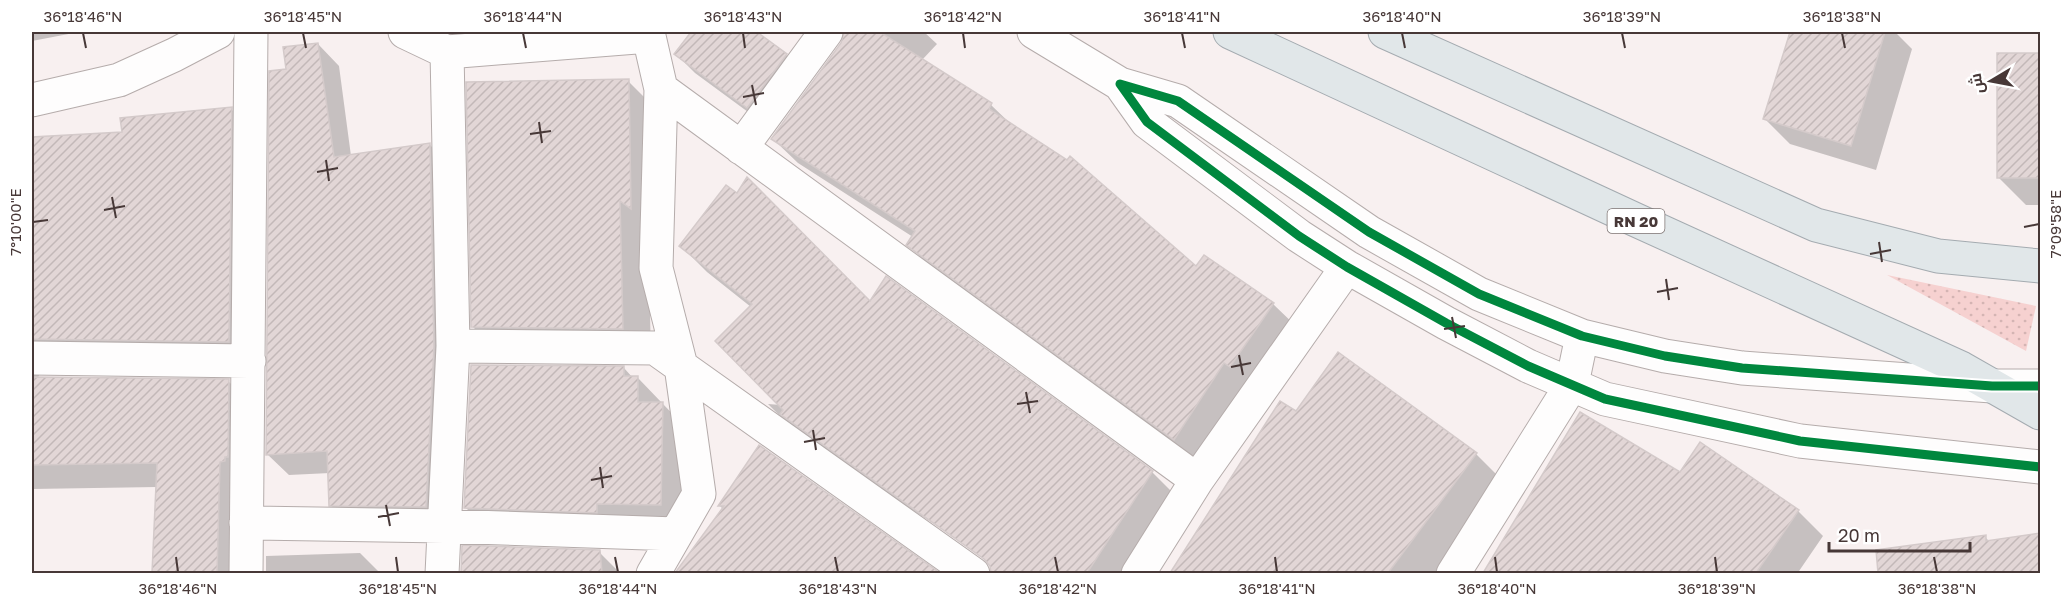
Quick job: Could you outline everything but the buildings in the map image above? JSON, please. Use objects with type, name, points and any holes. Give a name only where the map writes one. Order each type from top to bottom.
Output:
[{"type":"main road","name":"RN 20","points":[[1230,32],[1961,368],[2040,413]]},
{"type":"main road","points":[[1385,32],[1816,225],[1938,256],[2040,266]]},
{"type":"street","points":[[32,100],[119,80],[218,32]]},
{"type":"street","points":[[246,573],[251,32]]},
{"type":"street","points":[[405,32],[447,52],[648,34],[661,89],[656,268],[681,366],[699,494],[653,573]]},
{"type":"street","points":[[741,148],[826,32]]},
{"type":"street","points":[[1034,32],[1120,84],[1178,101],[1369,232],[1479,294],[1582,336],[1665,356],[1742,368],[1992,386],[2040,386]]},
{"type":"street","points":[[442,573],[453,346],[447,52]]},
{"type":"street","points":[[1120,84],[1148,122],[1299,236],[1347,267],[1527,366],[1605,399],[1800,441],[2040,467]]},
{"type":"street","points":[[661,89],[1197,480]]},
{"type":"street","points":[[1138,573],[1197,480],[1347,267]]},
{"type":"street","points":[[1453,573],[1572,384],[1582,336]]},
{"type":"street","points":[[453,346],[656,348],[973,573]]},
{"type":"street","points":[[32,358],[249,361]]},
{"type":"street","points":[[246,523],[444,526],[676,534]]},
{"type":"shaded area","points":[[1887,275],[2036,306],[2026,351]]},
{"type":"cycle path","points":[[2040,386],[1992,386],[1742,368],[1665,356],[1582,336],[1479,294],[1369,232],[1178,101],[1120,84],[1147,122],[1299,236],[1347,267],[1446,323],[1528,366],[1605,399],[1800,441],[2040,467]]}]
